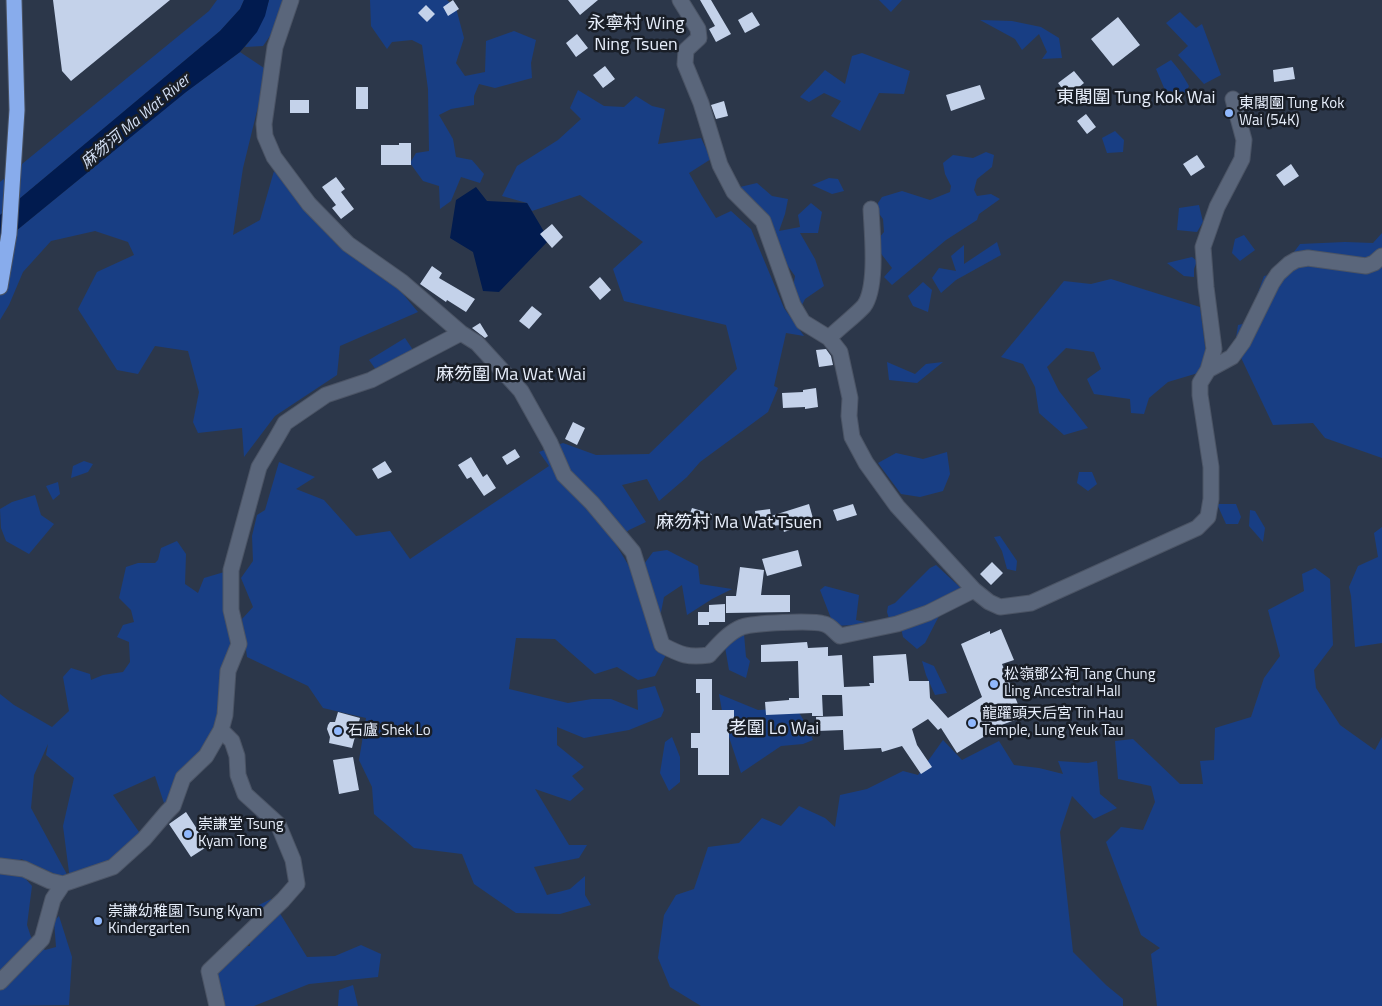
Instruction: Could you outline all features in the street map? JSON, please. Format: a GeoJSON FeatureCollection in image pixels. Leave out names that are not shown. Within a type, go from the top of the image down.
{"type":"FeatureCollection","features":[{"type":"Feature","properties":{"kind":"highway"},"geometry":{"type":"LineString","coordinates":[[0,287],[9,234],[17,110],[14,0]]}},
{"type":"Feature","properties":{"kind":"street"},"geometry":{"type":"LineString","coordinates":[[290,0],[275,47],[264,124],[270,150],[310,204],[348,244],[402,282],[461,333],[477,343],[521,391],[550,443],[564,475],[592,502],[633,552],[662,645],[681,655],[709,655],[720,642],[742,627],[812,622],[826,624],[840,636],[897,624],[928,613],[974,590]]}},
{"type":"Feature","properties":{"kind":"street"},"geometry":{"type":"LineString","coordinates":[[680,0],[698,30],[699,38],[686,50],[686,64],[701,103],[720,165],[734,192],[763,221],[794,305],[803,322],[830,338],[840,352],[850,398],[848,416],[852,437],[866,463],[897,506],[974,590],[988,602],[1000,607],[1031,603],[1197,528],[1208,517],[1211,500],[1211,466],[1200,396],[1200,383],[1208,370],[1214,349],[1206,287],[1204,247],[1217,207],[1242,159],[1244,140],[1233,99]]}},
{"type":"Feature","properties":{"kind":"street"},"geometry":{"type":"LineString","coordinates":[[830,338],[864,305],[870,292],[873,254],[871,209]]}},
{"type":"Feature","properties":{"kind":"street"},"geometry":{"type":"LineString","coordinates":[[1208,370],[1232,357],[1243,342],[1275,278],[1292,262],[1313,259],[1366,266],[1374,263],[1382,256]]}},
{"type":"Feature","properties":{"kind":"street"},"geometry":{"type":"LineString","coordinates":[[0,866],[24,869],[63,884],[113,867],[144,839],[172,806],[184,778],[206,756],[221,730],[225,715],[228,672],[239,644],[231,610],[231,570],[259,467],[285,422],[326,395],[371,380],[461,333]]}},
{"type":"Feature","properties":{"kind":"street"},"geometry":{"type":"LineString","coordinates":[[217,1006],[209,971],[283,900],[297,884],[293,860],[278,824],[246,794],[238,775],[237,756],[232,741],[221,730]]}},
{"type":"Feature","properties":{"kind":"street"},"geometry":{"type":"LineString","coordinates":[[0,982],[42,939],[54,899],[63,884]]}},
{"type":"Feature","properties":{"kind":"shaded area"},"geometry":{"type":"Polygon","coordinates":[[[217,0],[244,0],[240,9],[220,31],[0,215],[0,182],[209,11],[217,0]]]}},
{"type":"Feature","properties":{"kind":"shaded area"},"geometry":{"type":"Polygon","coordinates":[[[269,0],[286,0],[285,14],[263,46],[245,47],[260,25],[269,0]]]}},
{"type":"Feature","properties":{"kind":"shaded area"},"geometry":{"type":"Polygon","coordinates":[[[370,0],[447,0],[456,8],[464,38],[456,63],[465,76],[485,72],[486,41],[514,31],[536,40],[531,63],[532,78],[495,88],[479,84],[474,96],[474,105],[451,109],[439,115],[453,139],[456,157],[472,160],[484,174],[480,183],[461,177],[451,201],[440,209],[439,186],[423,181],[410,163],[416,153],[429,151],[428,89],[422,45],[412,40],[392,42],[387,49],[371,26],[370,0]]]}},
{"type":"Feature","properties":{"kind":"shaded area"},"geometry":{"type":"Polygon","coordinates":[[[879,0],[902,0],[891,12],[879,0]]]}},
{"type":"Feature","properties":{"kind":"shaded area"},"geometry":{"type":"Polygon","coordinates":[[[1180,12],[1196,28],[1202,24],[1221,75],[1204,84],[1178,55],[1188,46],[1166,23],[1180,12]]]}},
{"type":"Feature","properties":{"kind":"shaded area"},"geometry":{"type":"Polygon","coordinates":[[[980,20],[1012,21],[1041,27],[1059,38],[1062,58],[1042,59],[1047,52],[1039,34],[1022,50],[1015,39],[980,20]]]}},
{"type":"Feature","properties":{"kind":"shaded area"},"geometry":{"type":"Polygon","coordinates":[[[240,52],[267,70],[243,168],[233,235],[260,220],[274,171],[337,245],[393,282],[418,312],[340,346],[337,375],[275,416],[244,457],[242,428],[198,433],[193,422],[199,392],[188,351],[155,346],[138,374],[117,370],[78,309],[97,272],[134,255],[128,242],[95,231],[51,241],[23,272],[9,305],[0,320],[0,244],[186,92],[240,52]]]}},
{"type":"Feature","properties":{"kind":"shaded area"},"geometry":{"type":"Polygon","coordinates":[[[862,53],[910,71],[904,94],[879,93],[860,131],[831,116],[841,101],[824,93],[809,102],[800,97],[825,70],[845,84],[852,56],[862,53]]]}},
{"type":"Feature","properties":{"kind":"shaded area"},"geometry":{"type":"Polygon","coordinates":[[[1171,60],[1189,86],[1185,94],[1165,90],[1156,69],[1171,60]]]}},
{"type":"Feature","properties":{"kind":"shaded area"},"geometry":{"type":"Polygon","coordinates":[[[578,90],[604,106],[624,107],[636,96],[652,106],[665,109],[658,144],[701,138],[711,159],[689,173],[716,218],[731,211],[751,229],[784,308],[804,336],[786,333],[774,386],[778,388],[768,412],[700,462],[687,477],[659,501],[647,479],[622,485],[646,522],[629,530],[615,543],[635,576],[653,552],[667,550],[698,566],[700,584],[732,589],[687,615],[682,585],[664,597],[660,617],[671,645],[655,676],[638,680],[617,667],[595,674],[555,639],[516,638],[509,689],[568,703],[592,699],[611,699],[638,710],[637,690],[655,686],[664,710],[661,717],[629,730],[584,738],[557,727],[557,745],[584,767],[572,776],[584,789],[570,801],[535,789],[569,845],[587,845],[579,858],[534,867],[547,895],[570,889],[585,876],[585,895],[591,905],[560,914],[516,913],[474,884],[462,854],[414,848],[374,814],[372,787],[359,760],[366,718],[323,708],[308,686],[247,657],[242,619],[253,607],[241,578],[253,561],[252,536],[257,515],[265,510],[279,462],[315,477],[296,489],[324,500],[356,536],[390,531],[410,559],[549,466],[539,452],[563,443],[596,455],[649,454],[737,369],[726,325],[624,301],[613,269],[643,242],[580,195],[532,211],[527,203],[502,196],[517,166],[558,140],[581,119],[570,108],[578,90]]]}},
{"type":"Feature","properties":{"kind":"shaded area"},"geometry":{"type":"Polygon","coordinates":[[[1115,131],[1124,140],[1123,152],[1107,153],[1102,138],[1115,131]]]}},
{"type":"Feature","properties":{"kind":"shaded area"},"geometry":{"type":"Polygon","coordinates":[[[986,152],[994,155],[992,167],[977,179],[974,190],[977,196],[991,194],[1000,199],[979,214],[977,220],[946,240],[892,285],[884,277],[892,268],[876,247],[879,238],[884,232],[883,219],[877,211],[878,203],[882,197],[902,191],[930,200],[950,192],[951,186],[945,174],[943,163],[953,155],[973,158],[986,152]]]}},
{"type":"Feature","properties":{"kind":"shaded area"},"geometry":{"type":"Polygon","coordinates":[[[829,178],[838,179],[844,191],[832,194],[812,185],[829,178]]]}},
{"type":"Feature","properties":{"kind":"shaded area"},"geometry":{"type":"Polygon","coordinates":[[[757,183],[772,196],[788,199],[779,231],[800,227],[798,215],[811,203],[822,212],[818,233],[800,233],[815,259],[824,286],[805,299],[801,307],[793,288],[795,276],[739,198],[740,187],[757,183]]]}},
{"type":"Feature","properties":{"kind":"shaded area"},"geometry":{"type":"Polygon","coordinates":[[[1199,205],[1203,222],[1197,232],[1177,230],[1179,208],[1199,205]]]}},
{"type":"Feature","properties":{"kind":"shaded area"},"geometry":{"type":"Polygon","coordinates":[[[1382,233],[1382,458],[1325,438],[1313,423],[1273,425],[1235,345],[1238,325],[1247,323],[1264,276],[1278,273],[1300,244],[1373,243],[1382,233]]]}},
{"type":"Feature","properties":{"kind":"shaded area"},"geometry":{"type":"Polygon","coordinates":[[[1244,235],[1255,250],[1240,261],[1232,253],[1235,239],[1244,235]]]}},
{"type":"Feature","properties":{"kind":"shaded area"},"geometry":{"type":"Polygon","coordinates":[[[997,242],[1001,255],[956,280],[941,293],[932,278],[939,268],[956,271],[951,256],[964,245],[964,264],[997,242]]]}},
{"type":"Feature","properties":{"kind":"shaded area"},"geometry":{"type":"Polygon","coordinates":[[[1192,257],[1197,261],[1194,277],[1184,276],[1167,263],[1192,257]]]}},
{"type":"Feature","properties":{"kind":"shaded area"},"geometry":{"type":"Polygon","coordinates":[[[1111,279],[1200,307],[1208,370],[1168,382],[1149,398],[1144,414],[1131,413],[1130,399],[1094,394],[1087,379],[1101,369],[1094,352],[1066,348],[1047,367],[1059,391],[1088,428],[1064,435],[1039,413],[1035,387],[1023,364],[1001,357],[1064,281],[1091,284],[1111,279]]]}},
{"type":"Feature","properties":{"kind":"shaded area"},"geometry":{"type":"Polygon","coordinates":[[[923,282],[932,290],[928,312],[913,306],[908,296],[923,282]]]}},
{"type":"Feature","properties":{"kind":"shaded area"},"geometry":{"type":"Polygon","coordinates":[[[405,338],[415,353],[379,374],[369,360],[405,338]]]}},
{"type":"Feature","properties":{"kind":"shaded area"},"geometry":{"type":"Polygon","coordinates":[[[887,362],[915,374],[926,364],[943,362],[917,383],[889,380],[887,362]]]}},
{"type":"Feature","properties":{"kind":"shaded area"},"geometry":{"type":"Polygon","coordinates":[[[947,452],[950,474],[943,491],[920,497],[901,494],[878,463],[896,453],[923,459],[947,452]]]}},
{"type":"Feature","properties":{"kind":"shaded area"},"geometry":{"type":"Polygon","coordinates":[[[84,461],[93,464],[88,472],[71,478],[73,466],[84,461]]]}},
{"type":"Feature","properties":{"kind":"shaded area"},"geometry":{"type":"Polygon","coordinates":[[[1079,472],[1092,472],[1097,484],[1088,491],[1077,483],[1079,472]]]}},
{"type":"Feature","properties":{"kind":"shaded area"},"geometry":{"type":"Polygon","coordinates":[[[58,482],[60,494],[53,500],[46,486],[58,482]]]}},
{"type":"Feature","properties":{"kind":"shaded area"},"geometry":{"type":"Polygon","coordinates":[[[35,495],[41,515],[54,524],[29,554],[6,541],[1,528],[0,509],[12,502],[35,495]]]}},
{"type":"Feature","properties":{"kind":"shaded area"},"geometry":{"type":"Polygon","coordinates":[[[1217,504],[1236,504],[1241,517],[1238,524],[1226,524],[1217,504]]]}},
{"type":"Feature","properties":{"kind":"shaded area"},"geometry":{"type":"Polygon","coordinates":[[[1250,510],[1255,511],[1265,528],[1263,542],[1249,526],[1250,510]]]}},
{"type":"Feature","properties":{"kind":"shaded area"},"geometry":{"type":"Polygon","coordinates":[[[1382,527],[1382,643],[1355,647],[1349,587],[1358,566],[1378,557],[1374,533],[1382,527]]]}},
{"type":"Feature","properties":{"kind":"shaded area"},"geometry":{"type":"Polygon","coordinates":[[[1000,536],[1017,561],[1016,571],[1007,569],[1002,551],[994,537],[1000,536]]]}},
{"type":"Feature","properties":{"kind":"shaded area"},"geometry":{"type":"Polygon","coordinates":[[[177,541],[186,554],[185,584],[198,593],[204,578],[231,570],[239,644],[225,710],[167,812],[155,776],[113,795],[144,839],[113,867],[71,881],[21,859],[16,868],[32,886],[27,925],[31,937],[45,950],[56,947],[54,921],[59,916],[72,957],[69,1005],[0,1006],[0,694],[14,705],[52,727],[69,711],[63,677],[71,668],[90,674],[91,680],[103,675],[123,672],[130,662],[129,642],[117,637],[123,625],[134,622],[131,610],[119,598],[126,567],[138,563],[155,563],[158,560],[161,548],[177,541]],[[48,744],[34,775],[31,808],[70,880],[63,826],[74,778],[46,755],[48,744]]]}},
{"type":"Feature","properties":{"kind":"shaded area"},"geometry":{"type":"Polygon","coordinates":[[[936,565],[964,591],[940,614],[925,643],[917,649],[903,637],[899,619],[890,622],[887,612],[888,606],[895,603],[930,568],[936,565]]]}},
{"type":"Feature","properties":{"kind":"shaded area"},"geometry":{"type":"Polygon","coordinates":[[[1315,568],[1330,579],[1333,645],[1314,670],[1316,688],[1340,725],[1375,750],[1382,737],[1382,1006],[1157,1006],[1151,954],[1160,948],[1141,935],[1106,842],[1121,827],[1143,830],[1155,802],[1151,786],[1118,779],[1115,741],[1133,739],[1180,784],[1203,784],[1200,761],[1214,760],[1215,728],[1251,717],[1264,678],[1280,656],[1268,610],[1304,591],[1302,574],[1315,568]]]}},
{"type":"Feature","properties":{"kind":"shaded area"},"geometry":{"type":"Polygon","coordinates":[[[825,586],[859,595],[856,620],[874,624],[834,626],[820,590],[825,586]]]}},
{"type":"Feature","properties":{"kind":"shaded area"},"geometry":{"type":"Polygon","coordinates":[[[744,634],[746,657],[750,661],[746,678],[729,670],[725,647],[744,634]]]}},
{"type":"Feature","properties":{"kind":"shaded area"},"geometry":{"type":"Polygon","coordinates":[[[922,661],[934,666],[947,693],[935,695],[922,661]]]}},
{"type":"Feature","properties":{"kind":"shaded area"},"geometry":{"type":"Polygon","coordinates":[[[719,694],[758,710],[796,708],[808,727],[813,740],[803,744],[781,746],[741,773],[724,722],[719,694]]]}},
{"type":"Feature","properties":{"kind":"shaded area"},"geometry":{"type":"Polygon","coordinates":[[[672,737],[680,757],[680,782],[669,791],[660,773],[665,742],[672,737]]]}},
{"type":"Feature","properties":{"kind":"shaded area"},"geometry":{"type":"Polygon","coordinates":[[[943,740],[962,760],[999,741],[1014,765],[1039,768],[1063,774],[1058,761],[1088,763],[1097,761],[1100,794],[1117,808],[1094,819],[1072,796],[1060,832],[1073,952],[1123,999],[1123,1006],[701,1006],[670,987],[658,958],[664,915],[676,895],[694,889],[708,847],[739,843],[762,818],[781,826],[799,806],[825,818],[835,827],[840,795],[867,789],[903,771],[918,775],[943,740]]]}},
{"type":"Feature","properties":{"kind":"shaded area"},"geometry":{"type":"Polygon","coordinates":[[[271,899],[307,957],[335,956],[361,945],[381,954],[378,977],[309,984],[254,1006],[224,1006],[211,962],[223,947],[250,946],[251,909],[271,899]]]}},
{"type":"Feature","properties":{"kind":"shaded area"},"geometry":{"type":"Polygon","coordinates":[[[353,985],[358,1006],[338,1006],[339,990],[353,985]]]}},
{"type":"Feature","properties":{"kind":"water","name":"麻笏河 Ma Wat River"},"geometry":{"type":"Polygon","coordinates":[[[244,0],[269,0],[265,16],[257,32],[240,52],[186,92],[0,244],[0,215],[220,31],[240,9],[244,0]]]}},
{"type":"Feature","properties":{"kind":"water"},"geometry":{"type":"Polygon","coordinates":[[[476,187],[487,201],[527,203],[549,240],[499,292],[483,291],[473,252],[450,238],[456,200],[476,187]]]}},
{"type":"Feature","properties":{"kind":"building"},"geometry":{"type":"Polygon","coordinates":[[[53,0],[170,0],[71,81],[62,71],[53,0]]]}},
{"type":"Feature","properties":{"kind":"building"},"geometry":{"type":"Polygon","coordinates":[[[453,0],[459,9],[448,16],[443,7],[453,0]]]}},
{"type":"Feature","properties":{"kind":"building"},"geometry":{"type":"Polygon","coordinates":[[[568,0],[598,0],[580,15],[568,0]]]}},
{"type":"Feature","properties":{"kind":"building"},"geometry":{"type":"Polygon","coordinates":[[[700,0],[711,0],[731,34],[716,42],[709,29],[715,26],[700,0]]]}},
{"type":"Feature","properties":{"kind":"building"},"geometry":{"type":"Polygon","coordinates":[[[426,5],[435,14],[427,22],[418,13],[426,5]]]}},
{"type":"Feature","properties":{"kind":"building"},"geometry":{"type":"Polygon","coordinates":[[[752,12],[760,25],[745,33],[738,20],[752,12]]]}},
{"type":"Feature","properties":{"kind":"building"},"geometry":{"type":"Polygon","coordinates":[[[1118,17],[1140,45],[1113,66],[1091,39],[1118,17]]]}},
{"type":"Feature","properties":{"kind":"building"},"geometry":{"type":"Polygon","coordinates":[[[577,34],[588,48],[576,57],[566,43],[577,34]]]}},
{"type":"Feature","properties":{"kind":"building"},"geometry":{"type":"Polygon","coordinates":[[[605,66],[615,79],[603,88],[593,75],[605,66]]]}},
{"type":"Feature","properties":{"kind":"building"},"geometry":{"type":"Polygon","coordinates":[[[1293,67],[1295,79],[1274,82],[1273,70],[1293,67]]]}},
{"type":"Feature","properties":{"kind":"building"},"geometry":{"type":"Polygon","coordinates":[[[1074,71],[1084,83],[1068,96],[1058,83],[1074,71]]]}},
{"type":"Feature","properties":{"kind":"building"},"geometry":{"type":"Polygon","coordinates":[[[980,85],[985,99],[951,111],[946,95],[980,85]]]}},
{"type":"Feature","properties":{"kind":"building"},"geometry":{"type":"Polygon","coordinates":[[[356,87],[368,87],[368,109],[356,109],[356,87]]]}},
{"type":"Feature","properties":{"kind":"building"},"geometry":{"type":"Polygon","coordinates":[[[290,100],[309,100],[309,113],[290,113],[290,100]]]}},
{"type":"Feature","properties":{"kind":"building"},"geometry":{"type":"Polygon","coordinates":[[[724,101],[728,116],[716,119],[711,105],[724,101]]]}},
{"type":"Feature","properties":{"kind":"building"},"geometry":{"type":"Polygon","coordinates":[[[1086,114],[1096,127],[1087,134],[1077,121],[1086,114]]]}},
{"type":"Feature","properties":{"kind":"building"},"geometry":{"type":"Polygon","coordinates":[[[399,143],[411,143],[411,165],[381,165],[381,145],[399,145],[399,143]]]}},
{"type":"Feature","properties":{"kind":"building"},"geometry":{"type":"Polygon","coordinates":[[[1197,155],[1205,167],[1191,176],[1183,164],[1197,155]]]}},
{"type":"Feature","properties":{"kind":"building"},"geometry":{"type":"Polygon","coordinates":[[[1291,164],[1299,176],[1284,186],[1276,175],[1291,164]]]}},
{"type":"Feature","properties":{"kind":"building"},"geometry":{"type":"Polygon","coordinates":[[[336,177],[345,189],[341,192],[354,209],[341,219],[332,208],[336,205],[322,187],[336,177]]]}},
{"type":"Feature","properties":{"kind":"building"},"geometry":{"type":"Polygon","coordinates":[[[552,224],[563,237],[552,248],[540,234],[552,224]]]}},
{"type":"Feature","properties":{"kind":"building"},"geometry":{"type":"Polygon","coordinates":[[[432,266],[442,273],[439,278],[475,299],[466,312],[447,300],[446,302],[420,284],[432,266]]]}},
{"type":"Feature","properties":{"kind":"building"},"geometry":{"type":"Polygon","coordinates":[[[600,277],[611,290],[600,300],[589,287],[600,277]]]}},
{"type":"Feature","properties":{"kind":"building"},"geometry":{"type":"Polygon","coordinates":[[[532,306],[542,314],[529,329],[519,321],[532,306]]]}},
{"type":"Feature","properties":{"kind":"building"},"geometry":{"type":"Polygon","coordinates":[[[480,323],[488,336],[485,338],[472,328],[480,323]]]}},
{"type":"Feature","properties":{"kind":"building"},"geometry":{"type":"Polygon","coordinates":[[[826,349],[831,356],[833,365],[819,367],[816,350],[826,349]]]}},
{"type":"Feature","properties":{"kind":"building"},"geometry":{"type":"Polygon","coordinates":[[[816,388],[818,407],[805,409],[805,407],[783,408],[782,393],[803,392],[803,390],[816,388]]]}},
{"type":"Feature","properties":{"kind":"building"},"geometry":{"type":"Polygon","coordinates":[[[573,422],[585,428],[577,445],[565,439],[573,422]]]}},
{"type":"Feature","properties":{"kind":"building"},"geometry":{"type":"Polygon","coordinates":[[[515,449],[520,457],[507,465],[502,457],[515,449]]]}},
{"type":"Feature","properties":{"kind":"building"},"geometry":{"type":"Polygon","coordinates":[[[471,457],[483,477],[487,474],[496,488],[484,496],[471,477],[467,479],[458,465],[471,457]]]}},
{"type":"Feature","properties":{"kind":"building"},"geometry":{"type":"Polygon","coordinates":[[[385,461],[392,472],[378,479],[372,469],[385,461]]]}},
{"type":"Feature","properties":{"kind":"building"},"geometry":{"type":"Polygon","coordinates":[[[809,504],[814,522],[784,532],[782,525],[746,528],[745,524],[756,520],[755,511],[770,509],[771,516],[809,504]]]}},
{"type":"Feature","properties":{"kind":"building"},"geometry":{"type":"Polygon","coordinates":[[[853,504],[857,515],[837,521],[833,510],[853,504]]]}},
{"type":"Feature","properties":{"kind":"building"},"geometry":{"type":"Polygon","coordinates":[[[692,508],[712,514],[708,526],[688,519],[692,508]]]}},
{"type":"Feature","properties":{"kind":"building"},"geometry":{"type":"Polygon","coordinates":[[[798,550],[802,566],[767,576],[762,559],[798,550]]]}},
{"type":"Feature","properties":{"kind":"building"},"geometry":{"type":"Polygon","coordinates":[[[992,562],[1003,573],[991,585],[980,574],[992,562]]]}},
{"type":"Feature","properties":{"kind":"building"},"geometry":{"type":"Polygon","coordinates":[[[740,567],[764,570],[761,595],[790,595],[790,612],[726,613],[726,596],[736,596],[740,567]]]}},
{"type":"Feature","properties":{"kind":"building"},"geometry":{"type":"Polygon","coordinates":[[[725,604],[725,622],[709,622],[709,625],[698,625],[698,612],[709,612],[709,605],[725,604]]]}},
{"type":"Feature","properties":{"kind":"building"},"geometry":{"type":"Polygon","coordinates":[[[1001,629],[1014,660],[1002,664],[1023,717],[988,730],[990,733],[957,753],[941,728],[938,730],[928,719],[912,729],[917,745],[932,767],[921,774],[902,746],[882,752],[881,748],[844,750],[843,730],[817,731],[816,717],[843,716],[842,695],[822,695],[823,716],[812,716],[812,713],[766,715],[765,702],[799,698],[798,661],[761,662],[761,645],[807,642],[808,648],[828,647],[828,656],[842,655],[844,687],[870,686],[869,683],[874,683],[873,656],[906,654],[909,681],[929,681],[930,698],[948,718],[982,697],[961,644],[990,631],[990,634],[1001,629]]]}},
{"type":"Feature","properties":{"kind":"building"},"geometry":{"type":"Polygon","coordinates":[[[696,679],[712,679],[712,710],[734,710],[734,728],[729,728],[729,775],[698,775],[698,748],[691,748],[691,733],[700,733],[700,693],[696,693],[696,679]]]}},
{"type":"Feature","properties":{"kind":"building","name":"石廬 Shek Lo"},"geometry":{"type":"Polygon","coordinates":[[[338,712],[360,718],[352,748],[329,743],[328,725],[330,722],[335,722],[338,712]]]}},
{"type":"Feature","properties":{"kind":"building"},"geometry":{"type":"Polygon","coordinates":[[[353,757],[359,790],[339,794],[333,760],[353,757]]]}},
{"type":"Feature","properties":{"kind":"building","name":"崇謙堂 Tsung Kyam Tong"},"geometry":{"type":"Polygon","coordinates":[[[186,812],[208,846],[191,857],[169,824],[186,812]]]}},
{"type":"Feature","properties":{"kind":"place","name":"東閣圍 Tung Kok Wai (54K)"},"geometry":{"type":"Point","coordinates":[1229,113]}},
{"type":"Feature","properties":{"kind":"place","name":"松嶺鄧公祠 Tang Chung Ling Ancestral Hall"},"geometry":{"type":"Point","coordinates":[994,684]}},
{"type":"Feature","properties":{"kind":"place","name":"龍躍頭天后宮 Tin Hau Temple, Lung Yeuk Tau"},"geometry":{"type":"Point","coordinates":[972,723]}},
{"type":"Feature","properties":{"kind":"place","name":"石廬 Shek Lo"},"geometry":{"type":"Point","coordinates":[338,731]}},
{"type":"Feature","properties":{"kind":"place","name":"崇謙堂 Tsung Kyam Tong"},"geometry":{"type":"Point","coordinates":[188,834]}},
{"type":"Feature","properties":{"kind":"place","name":"崇謙幼稚園 Tsung Kyam Kindergarten"},"geometry":{"type":"Point","coordinates":[98,921]}},
{"type":"Feature","properties":{"kind":"district","name":"永寧村 Wing Ning Tsuen"},"geometry":{"type":"Point","coordinates":[636,35]}},
{"type":"Feature","properties":{"kind":"district","name":"東閣圍 Tung Kok Wai"},"geometry":{"type":"Point","coordinates":[1136,99]}},
{"type":"Feature","properties":{"kind":"district","name":"麻笏圍 Ma Wat Wai"},"geometry":{"type":"Point","coordinates":[511,376]}},
{"type":"Feature","properties":{"kind":"district","name":"麻笏村 Ma Wat Tsuen"},"geometry":{"type":"Point","coordinates":[739,524]}},
{"type":"Feature","properties":{"kind":"district","name":"老圍 Lo Wai"},"geometry":{"type":"Point","coordinates":[774,730]}}]}
